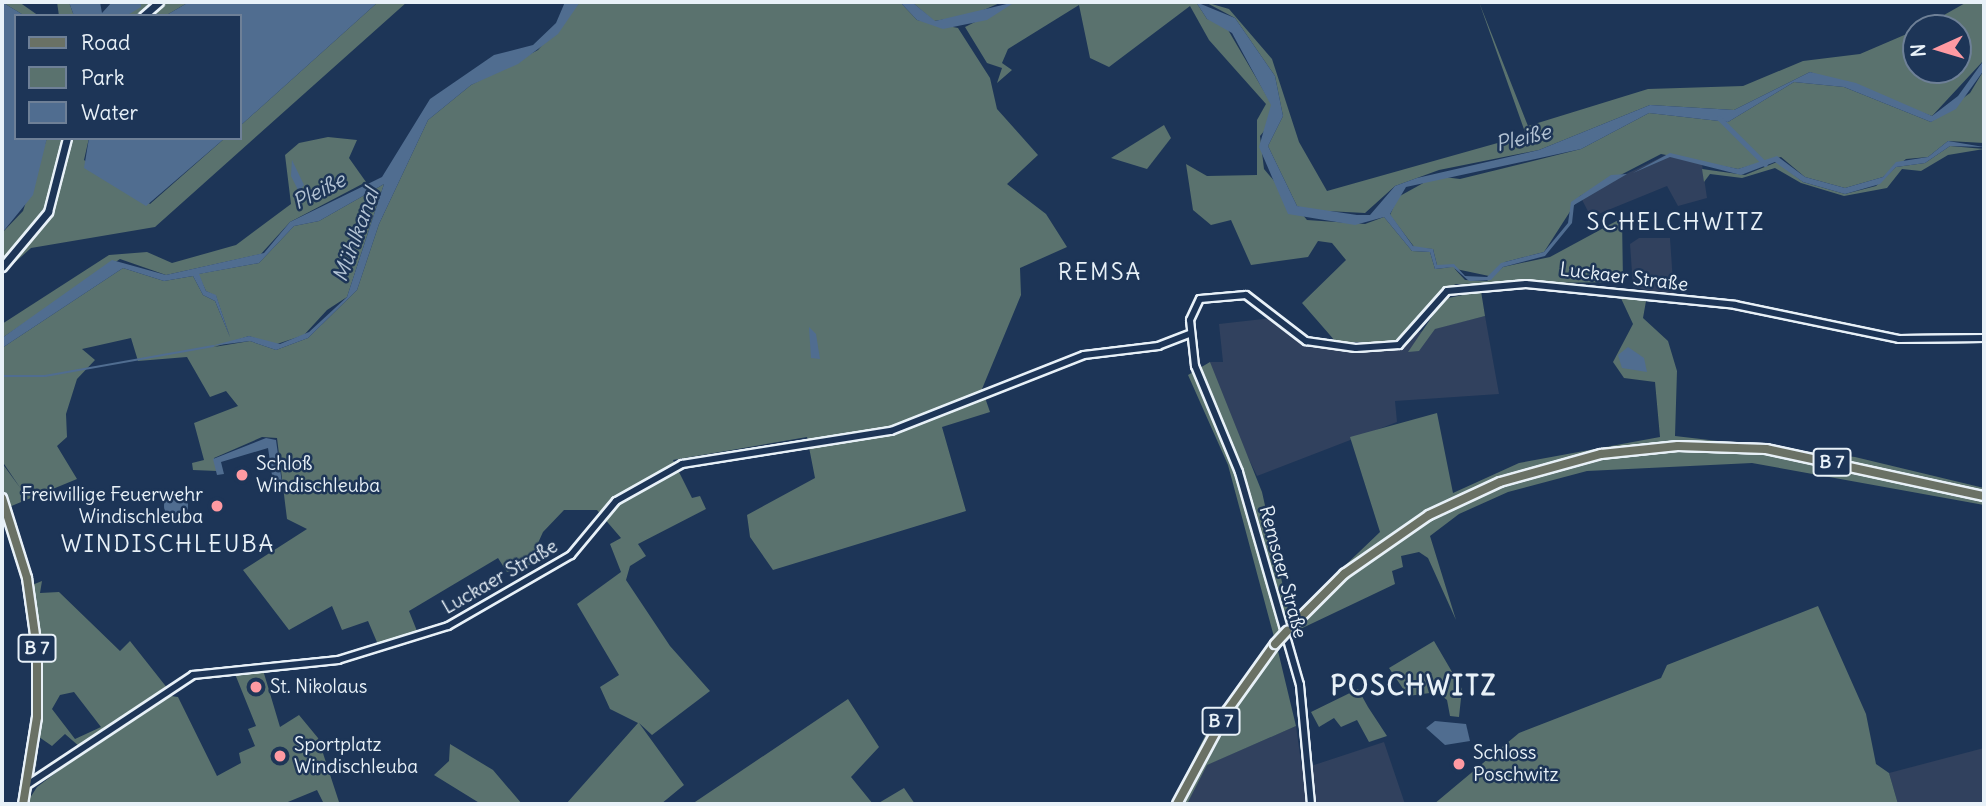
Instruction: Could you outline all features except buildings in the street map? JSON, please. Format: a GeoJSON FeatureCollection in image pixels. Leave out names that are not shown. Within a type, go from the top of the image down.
{"type":"FeatureCollection","features":[{"type":"Feature","properties":{"kind":"main road"},"geometry":{"type":"LineString","coordinates":[[145,14],[159,2]]}},
{"type":"Feature","properties":{"kind":"main road"},"geometry":{"type":"LineString","coordinates":[[2,267],[48,212],[66,140]]}},
{"type":"Feature","properties":{"kind":"main road","name":"B 7"},"geometry":{"type":"LineString","coordinates":[[1177,804],[1227,711],[1275,644],[1344,574],[1429,515],[1559,463],[1657,447],[1766,449],[1984,496]]}},
{"type":"Feature","properties":{"kind":"main road","name":"B 7"},"geometry":{"type":"LineString","coordinates":[[2,498],[27,578],[37,649],[27,785],[23,804]]}},
{"type":"Feature","properties":{"kind":"street","name":"Luckaer Straße"},"geometry":{"type":"LineString","coordinates":[[27,785],[193,675],[338,660],[449,626],[571,555],[616,500],[654,475],[719,454],[891,431],[1084,355],[1158,345],[1190,334],[1198,300],[1222,295],[1255,299],[1300,338],[1319,345],[1393,348],[1419,329],[1440,298],[1460,287],[1554,283],[1719,304],[1886,337],[1984,338]]}},
{"type":"Feature","properties":{"kind":"street","name":"Remsaer Straße"},"geometry":{"type":"LineString","coordinates":[[1190,334],[1195,366],[1239,472],[1300,685],[1311,804]]}},
{"type":"Feature","properties":{"kind":"shaded area"},"geometry":{"type":"Polygon","coordinates":[[[1670,153],[1702,164],[1707,198],[1678,206],[1667,186],[1591,217],[1580,196],[1670,153]]]}},
{"type":"Feature","properties":{"kind":"shaded area"},"geometry":{"type":"Polygon","coordinates":[[[1639,238],[1670,238],[1674,297],[1633,287],[1630,244],[1639,238]]]}},
{"type":"Feature","properties":{"kind":"shaded area"},"geometry":{"type":"Polygon","coordinates":[[[1485,316],[1499,394],[1395,401],[1397,422],[1257,476],[1214,386],[1210,362],[1223,362],[1219,324],[1280,317],[1312,340],[1370,344],[1485,316]]]}},
{"type":"Feature","properties":{"kind":"shaded area"},"geometry":{"type":"Polygon","coordinates":[[[1296,726],[1302,769],[1384,742],[1405,804],[1187,804],[1206,765],[1296,726]]]}},
{"type":"Feature","properties":{"kind":"shaded area"},"geometry":{"type":"Polygon","coordinates":[[[1984,748],[1984,804],[1898,804],[1889,773],[1984,748]]]}},
{"type":"Feature","properties":{"kind":"shaded area"},"geometry":{"type":"Polygon","coordinates":[[[848,799],[853,804],[795,804],[801,800],[848,799]]]}},
{"type":"Feature","properties":{"kind":"green space"},"geometry":{"type":"Polygon","coordinates":[[[2,2],[19,2],[36,14],[22,14],[2,2]]]}},
{"type":"Feature","properties":{"kind":"green space"},"geometry":{"type":"Polygon","coordinates":[[[57,2],[69,2],[73,14],[59,14],[57,2]]]}},
{"type":"Feature","properties":{"kind":"green space"},"geometry":{"type":"Polygon","coordinates":[[[141,2],[189,2],[168,14],[128,14],[141,2]]]}},
{"type":"Feature","properties":{"kind":"green space"},"geometry":{"type":"Polygon","coordinates":[[[378,2],[407,2],[155,227],[31,248],[2,274],[49,214],[68,140],[89,140],[84,160],[150,204],[223,140],[242,140],[242,124],[378,2]]]}},
{"type":"Feature","properties":{"kind":"green space"},"geometry":{"type":"Polygon","coordinates":[[[580,2],[900,2],[917,20],[958,28],[990,78],[997,109],[1038,155],[1007,184],[1046,214],[1067,247],[1020,268],[1021,295],[982,389],[990,412],[942,427],[966,511],[773,570],[750,537],[747,515],[815,478],[807,437],[673,460],[692,498],[700,496],[706,509],[638,544],[646,556],[630,566],[626,580],[670,646],[710,691],[652,735],[639,723],[684,785],[661,804],[566,804],[638,723],[610,709],[600,687],[619,675],[577,604],[621,572],[610,544],[621,538],[597,510],[564,510],[543,532],[533,554],[540,562],[507,572],[498,558],[409,611],[419,636],[379,647],[368,621],[342,630],[332,606],[289,630],[243,570],[307,529],[287,519],[277,438],[262,437],[214,458],[217,471],[193,470],[192,463],[204,460],[194,423],[238,406],[226,391],[210,397],[187,357],[138,361],[131,338],[82,349],[95,360],[77,379],[66,414],[67,437],[57,446],[77,479],[9,507],[2,491],[2,463],[21,489],[2,461],[2,348],[123,268],[164,281],[193,276],[203,295],[215,301],[230,337],[216,296],[206,291],[198,274],[259,263],[294,226],[319,221],[384,184],[347,297],[327,310],[304,335],[274,345],[249,336],[214,347],[250,341],[276,350],[308,338],[357,290],[379,224],[428,120],[471,85],[538,50],[580,2]]]}},
{"type":"Feature","properties":{"kind":"green space"},"geometry":{"type":"Polygon","coordinates":[[[912,2],[1002,2],[972,15],[934,21],[912,2]]]}},
{"type":"Feature","properties":{"kind":"green space"},"geometry":{"type":"Polygon","coordinates":[[[1015,2],[1196,2],[1207,19],[1224,23],[1272,105],[1270,124],[1260,136],[1264,169],[1307,220],[1365,224],[1384,217],[1412,251],[1430,252],[1435,269],[1453,267],[1465,280],[1487,281],[1503,267],[1550,257],[1622,218],[1623,282],[1456,284],[1441,291],[1399,342],[1336,342],[1302,303],[1346,260],[1332,243],[1318,241],[1308,257],[1251,265],[1231,220],[1211,225],[1193,210],[1186,164],[1207,176],[1257,175],[1257,120],[1266,104],[1209,40],[1190,6],[1109,67],[1090,58],[1079,5],[1008,49],[1002,63],[1012,70],[997,83],[1002,68],[987,63],[965,27],[1015,2]]]}},
{"type":"Feature","properties":{"kind":"green space"},"geometry":{"type":"Polygon","coordinates":[[[1205,2],[1229,9],[1272,59],[1299,142],[1327,191],[1526,135],[1479,2],[1528,126],[1648,89],[1743,86],[1803,61],[1860,54],[1902,36],[1902,84],[1962,84],[1932,116],[1810,72],[1734,110],[1650,105],[1539,150],[1439,170],[1395,186],[1365,213],[1307,210],[1297,206],[1268,146],[1283,116],[1275,76],[1235,18],[1205,2]]]}},
{"type":"Feature","properties":{"kind":"green space"},"geometry":{"type":"Polygon","coordinates":[[[1967,2],[1984,2],[1984,60],[1972,73],[1972,14],[1946,14],[1967,2]]]}},
{"type":"Feature","properties":{"kind":"green space"},"geometry":{"type":"Polygon","coordinates":[[[1984,70],[1984,143],[1948,141],[1928,157],[1906,159],[1883,177],[1845,188],[1805,177],[1781,157],[1738,169],[1661,154],[1580,196],[1544,252],[1505,262],[1489,276],[1437,265],[1433,249],[1415,248],[1390,215],[1398,197],[1436,176],[1460,179],[1581,149],[1649,113],[1728,122],[1794,82],[1844,87],[1931,122],[1970,93],[1984,70]]]}},
{"type":"Feature","properties":{"kind":"green space"},"geometry":{"type":"Polygon","coordinates":[[[1164,125],[1171,138],[1147,169],[1111,158],[1164,125]]]}},
{"type":"Feature","properties":{"kind":"green space"},"geometry":{"type":"Polygon","coordinates":[[[328,137],[357,140],[349,158],[366,182],[290,222],[261,254],[166,275],[120,259],[2,338],[2,324],[109,255],[147,252],[172,263],[236,245],[291,204],[285,155],[299,143],[328,137]]]}},
{"type":"Feature","properties":{"kind":"green space"},"geometry":{"type":"Polygon","coordinates":[[[46,140],[63,140],[46,209],[2,262],[2,233],[23,211],[46,140]]]}},
{"type":"Feature","properties":{"kind":"green space"},"geometry":{"type":"Polygon","coordinates":[[[1950,146],[1984,149],[1948,155],[1921,171],[1902,169],[1887,188],[1844,196],[1801,183],[1775,168],[1742,178],[1710,174],[1704,182],[1702,169],[1745,175],[1777,162],[1803,182],[1845,194],[1876,186],[1896,167],[1925,163],[1950,146]]]}},
{"type":"Feature","properties":{"kind":"green space"},"geometry":{"type":"Polygon","coordinates":[[[1481,291],[1485,316],[1435,329],[1419,351],[1408,352],[1444,299],[1481,291]]]}},
{"type":"Feature","properties":{"kind":"green space"},"geometry":{"type":"Polygon","coordinates":[[[1619,294],[1646,301],[1643,318],[1668,341],[1677,371],[1675,436],[1855,457],[1984,488],[1984,505],[1752,463],[1587,471],[1508,492],[1459,514],[1430,536],[1456,620],[1428,558],[1419,552],[1401,556],[1403,567],[1392,571],[1395,584],[1294,632],[1278,651],[1296,726],[1207,765],[1187,804],[1171,804],[1206,734],[1274,637],[1228,465],[1188,375],[1210,362],[1262,492],[1290,618],[1380,532],[1350,437],[1437,413],[1453,493],[1519,463],[1660,437],[1655,382],[1624,378],[1613,362],[1633,324],[1619,294]]]}},
{"type":"Feature","properties":{"kind":"green space"},"geometry":{"type":"Polygon","coordinates":[[[42,581],[40,593],[59,592],[120,651],[130,641],[168,689],[80,747],[65,734],[52,746],[39,737],[35,778],[43,676],[32,585],[42,581]],[[74,692],[60,695],[52,709],[75,739],[101,727],[74,692]]]}},
{"type":"Feature","properties":{"kind":"green space"},"geometry":{"type":"Polygon","coordinates":[[[1818,606],[1866,714],[1876,764],[1889,773],[1898,804],[1434,804],[1519,733],[1661,678],[1667,665],[1818,606]]]}},
{"type":"Feature","properties":{"kind":"green space"},"geometry":{"type":"Polygon","coordinates":[[[1434,641],[1462,689],[1459,717],[1450,716],[1447,700],[1437,692],[1408,696],[1389,668],[1434,641]]]}},
{"type":"Feature","properties":{"kind":"green space"},"geometry":{"type":"Polygon","coordinates":[[[263,670],[280,727],[299,715],[318,738],[339,802],[324,804],[317,790],[283,804],[26,804],[37,787],[123,722],[171,696],[178,697],[217,776],[241,763],[239,753],[255,746],[248,729],[256,726],[235,674],[263,670]]]}},
{"type":"Feature","properties":{"kind":"green space"},"geometry":{"type":"Polygon","coordinates":[[[1358,689],[1387,736],[1369,742],[1357,720],[1341,727],[1334,718],[1319,727],[1311,712],[1358,689]]]}},
{"type":"Feature","properties":{"kind":"green space"},"geometry":{"type":"Polygon","coordinates":[[[848,699],[879,747],[851,777],[873,804],[692,804],[848,699]]]}},
{"type":"Feature","properties":{"kind":"green space"},"geometry":{"type":"Polygon","coordinates":[[[450,744],[493,770],[522,804],[481,804],[434,775],[449,761],[450,744]]]}},
{"type":"Feature","properties":{"kind":"green space"},"geometry":{"type":"Polygon","coordinates":[[[904,788],[915,804],[877,804],[904,788]]]}},
{"type":"Feature","properties":{"kind":"water"},"geometry":{"type":"Polygon","coordinates":[[[2,2],[22,14],[14,14],[14,140],[47,140],[33,195],[2,233],[2,2]]]}},
{"type":"Feature","properties":{"kind":"water"},"geometry":{"type":"Polygon","coordinates":[[[69,2],[100,2],[102,13],[112,2],[141,2],[141,7],[129,14],[73,14],[69,2]]]}},
{"type":"Feature","properties":{"kind":"water"},"geometry":{"type":"Polygon","coordinates":[[[189,2],[378,2],[242,124],[242,14],[168,14],[189,2]]]}},
{"type":"Feature","properties":{"kind":"water"},"geometry":{"type":"Polygon","coordinates":[[[565,2],[580,2],[558,34],[518,64],[471,85],[428,120],[379,224],[357,290],[308,338],[276,350],[250,341],[211,346],[249,336],[280,344],[309,332],[347,297],[384,184],[319,221],[294,226],[259,263],[199,274],[206,291],[216,295],[230,337],[215,301],[203,295],[193,276],[164,281],[123,268],[2,348],[2,338],[112,260],[166,275],[264,253],[290,222],[382,177],[430,99],[494,55],[533,45],[556,23],[565,2]]]}},
{"type":"Feature","properties":{"kind":"water"},"geometry":{"type":"Polygon","coordinates":[[[900,2],[912,2],[935,21],[1015,2],[987,20],[943,29],[917,20],[900,2]]]}},
{"type":"Feature","properties":{"kind":"water"},"geometry":{"type":"Polygon","coordinates":[[[1196,2],[1235,18],[1275,76],[1283,116],[1268,146],[1297,206],[1357,215],[1370,215],[1395,186],[1417,178],[1539,150],[1650,105],[1734,110],[1810,72],[1856,83],[1932,116],[1958,96],[1967,84],[1972,84],[1972,77],[1984,60],[1984,70],[1956,109],[1931,122],[1844,87],[1794,82],[1728,122],[1649,113],[1581,149],[1406,187],[1390,214],[1413,246],[1433,249],[1437,265],[1454,264],[1465,276],[1487,277],[1501,263],[1544,252],[1568,223],[1571,202],[1611,175],[1627,174],[1574,205],[1572,223],[1545,256],[1503,267],[1491,280],[1469,281],[1453,267],[1435,269],[1430,252],[1412,251],[1384,217],[1355,225],[1288,214],[1259,147],[1271,105],[1232,33],[1207,19],[1196,2]]]}},
{"type":"Feature","properties":{"kind":"water"},"geometry":{"type":"Polygon","coordinates":[[[89,140],[223,140],[146,206],[84,168],[89,140]]]}},
{"type":"Feature","properties":{"kind":"water"},"geometry":{"type":"Polygon","coordinates":[[[1948,141],[1984,147],[1950,146],[1925,163],[1896,167],[1880,184],[1845,194],[1803,182],[1775,162],[1741,175],[1670,157],[1633,173],[1670,153],[1738,169],[1777,156],[1805,177],[1845,188],[1883,177],[1896,162],[1928,157],[1948,141]]]}},
{"type":"Feature","properties":{"kind":"water"},"geometry":{"type":"Polygon","coordinates":[[[292,160],[304,185],[299,192],[291,176],[292,160]]]}},
{"type":"Feature","properties":{"kind":"water"},"geometry":{"type":"Polygon","coordinates":[[[809,327],[816,334],[820,359],[811,358],[809,327]]]}},
{"type":"Feature","properties":{"kind":"water"},"geometry":{"type":"Polygon","coordinates":[[[1628,347],[1644,358],[1647,372],[1622,368],[1618,355],[1628,347]]]}},
{"type":"Feature","properties":{"kind":"water"},"geometry":{"type":"Polygon","coordinates":[[[266,438],[276,440],[282,483],[273,482],[268,448],[221,462],[224,474],[217,475],[213,459],[266,438]]]}},
{"type":"Feature","properties":{"kind":"water"},"geometry":{"type":"Polygon","coordinates":[[[176,494],[185,497],[188,506],[185,515],[176,518],[167,515],[164,506],[167,497],[176,494]]]}},
{"type":"Feature","properties":{"kind":"water"},"geometry":{"type":"Polygon","coordinates":[[[1435,721],[1466,724],[1470,741],[1445,745],[1426,728],[1435,721]]]}},
{"type":"Feature","properties":{"kind":"waterway"},"geometry":{"type":"LineString","coordinates":[[1719,118],[1765,164]]}},
{"type":"Feature","properties":{"kind":"waterway"},"geometry":{"type":"LineString","coordinates":[[2,376],[45,376],[213,346]]}},
{"type":"Feature","properties":{"kind":"place","name":"Schloß Windischleuba"},"geometry":{"type":"Point","coordinates":[242,475]}},
{"type":"Feature","properties":{"kind":"place","name":"Freiwillige Feuerwehr Windischleuba"},"geometry":{"type":"Point","coordinates":[217,506]}},
{"type":"Feature","properties":{"kind":"place","name":"St. Nikolaus"},"geometry":{"type":"Point","coordinates":[256,687]}},
{"type":"Feature","properties":{"kind":"place","name":"Sportplatz Windischleuba"},"geometry":{"type":"Point","coordinates":[280,756]}},
{"type":"Feature","properties":{"kind":"place","name":"Schloss Poschwitz"},"geometry":{"type":"Point","coordinates":[1459,764]}},
{"type":"Feature","properties":{"kind":"district","name":"SCHELCHWITZ"},"geometry":{"type":"Point","coordinates":[1676,222]}},
{"type":"Feature","properties":{"kind":"district","name":"REMSA"},"geometry":{"type":"Point","coordinates":[1100,272]}},
{"type":"Feature","properties":{"kind":"district","name":"WINDISCHLEUBA"},"geometry":{"type":"Point","coordinates":[168,544]}},
{"type":"Feature","properties":{"kind":"district","name":"POSCHWITZ"},"geometry":{"type":"Point","coordinates":[1414,686]}},
{"type":"Feature","properties":{"kind":"water label","name":"Pleiße"},"geometry":{"type":"Point","coordinates":[1523,138]}},
{"type":"Feature","properties":{"kind":"water label","name":"Pleiße"},"geometry":{"type":"Point","coordinates":[319,191]}},
{"type":"Feature","properties":{"kind":"water label","name":"Mühlkanal"},"geometry":{"type":"Point","coordinates":[356,235]}}]}
